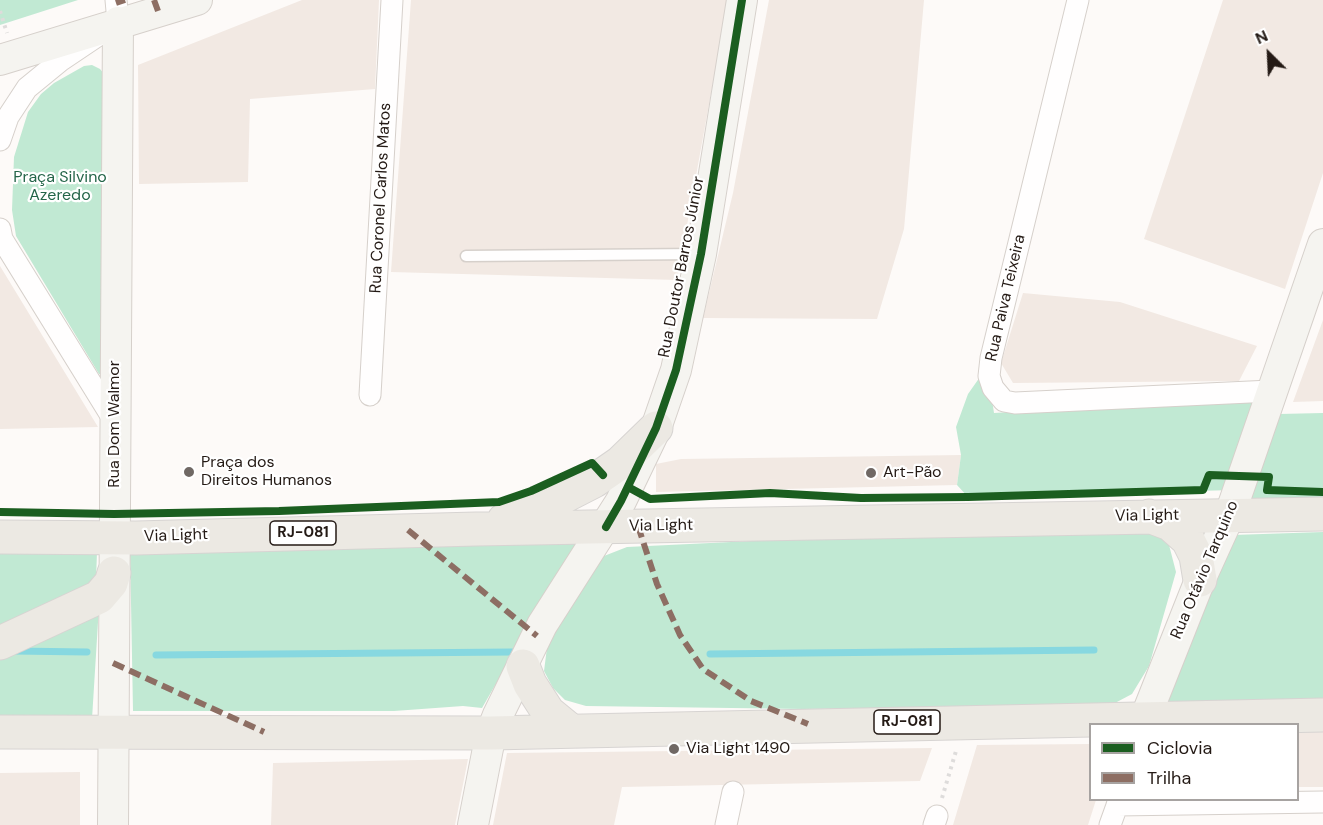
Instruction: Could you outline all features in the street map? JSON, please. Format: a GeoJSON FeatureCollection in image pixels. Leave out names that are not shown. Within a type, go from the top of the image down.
{"type":"FeatureCollection","features":[{"type":"Feature","properties":{"kind":"main road"},"geometry":{"type":"LineString","coordinates":[[0,60],[119,6],[156,6],[197,0]]}},
{"type":"Feature","properties":{"kind":"main road","name":"Rua Doutor Barros Júnior"},"geometry":{"type":"LineString","coordinates":[[473,825],[491,733],[542,625],[610,534],[621,501],[656,428],[676,370],[701,255],[742,0]]}},
{"type":"Feature","properties":{"kind":"main road","name":"Rua Dom Walmor"},"geometry":{"type":"LineString","coordinates":[[113,825],[119,6]]}},
{"type":"Feature","properties":{"kind":"main road","name":"Rua Otávio Tarquino"},"geometry":{"type":"LineString","coordinates":[[1144,720],[1200,580],[1230,514],[1323,244]]}},
{"type":"Feature","properties":{"kind":"main road"},"geometry":{"type":"LineString","coordinates":[[476,529],[535,509],[588,484],[620,463],[656,428]]}},
{"type":"Feature","properties":{"kind":"main road","name":"Via Light"},"geometry":{"type":"LineString","coordinates":[[0,537],[114,538],[476,529],[610,534],[1149,516],[1323,514]]}},
{"type":"Feature","properties":{"kind":"main road"},"geometry":{"type":"LineString","coordinates":[[1149,516],[1170,524],[1188,540],[1196,556],[1200,580]]}},
{"type":"Feature","properties":{"kind":"main road"},"geometry":{"type":"LineString","coordinates":[[0,644],[99,597],[111,583],[114,573]]}},
{"type":"Feature","properties":{"kind":"main road"},"geometry":{"type":"LineString","coordinates":[[523,666],[530,684],[548,712],[570,730]]}},
{"type":"Feature","properties":{"kind":"main road","name":"RJ-081"},"geometry":{"type":"LineString","coordinates":[[0,732],[491,733],[965,720],[1144,720],[1323,714]]}},
{"type":"Feature","properties":{"kind":"street","name":"Rua Coronel Carlos Matos"},"geometry":{"type":"LineString","coordinates":[[370,395],[392,0]]}},
{"type":"Feature","properties":{"kind":"street","name":"Rua Paiva Teixeira"},"geometry":{"type":"LineString","coordinates":[[1078,0],[991,358],[989,376],[996,395],[1004,401],[1014,403],[1051,403],[1271,391]]}},
{"type":"Feature","properties":{"kind":"street"},"geometry":{"type":"LineString","coordinates":[[0,140],[8,117],[27,88],[60,61],[119,6]]}},
{"type":"Feature","properties":{"kind":"street"},"geometry":{"type":"LineString","coordinates":[[1,236],[115,422]]}},
{"type":"Feature","properties":{"kind":"street"},"geometry":{"type":"LineString","coordinates":[[726,825],[733,792]]}},
{"type":"Feature","properties":{"kind":"street"},"geometry":{"type":"LineString","coordinates":[[1115,810],[1323,802]]}},
{"type":"Feature","properties":{"kind":"lane"},"geometry":{"type":"LineString","coordinates":[[466,256],[701,255]]}},
{"type":"Feature","properties":{"kind":"path"},"geometry":{"type":"LineString","coordinates":[[0,11],[4,24]]}},
{"type":"Feature","properties":{"kind":"path"},"geometry":{"type":"LineString","coordinates":[[935,820],[965,720]]}},
{"type":"Feature","properties":{"kind":"shaded area"},"geometry":{"type":"Polygon","coordinates":[[[302,0],[379,0],[375,89],[250,99],[248,182],[139,184],[138,65],[302,0]]]}},
{"type":"Feature","properties":{"kind":"shaded area"},"geometry":{"type":"Polygon","coordinates":[[[411,0],[728,0],[677,280],[391,272],[411,0]]]}},
{"type":"Feature","properties":{"kind":"shaded area"},"geometry":{"type":"Polygon","coordinates":[[[769,0],[924,0],[904,229],[877,319],[703,318],[733,193],[769,0]]]}},
{"type":"Feature","properties":{"kind":"shaded area"},"geometry":{"type":"Polygon","coordinates":[[[1223,0],[1323,0],[1323,173],[1285,289],[1144,239],[1223,0]]]}},
{"type":"Feature","properties":{"kind":"shaded area"},"geometry":{"type":"Polygon","coordinates":[[[0,266],[98,427],[0,429],[0,266]]]}},
{"type":"Feature","properties":{"kind":"shaded area"},"geometry":{"type":"Polygon","coordinates":[[[1023,293],[1120,302],[1257,346],[1239,381],[1013,383],[1001,363],[1023,293]]]}},
{"type":"Feature","properties":{"kind":"shaded area"},"geometry":{"type":"Polygon","coordinates":[[[1323,320],[1323,401],[1293,402],[1323,320]]]}},
{"type":"Feature","properties":{"kind":"shaded area"},"geometry":{"type":"Polygon","coordinates":[[[961,455],[957,485],[656,492],[656,464],[681,459],[961,455]]]}},
{"type":"Feature","properties":{"kind":"shaded area"},"geometry":{"type":"Polygon","coordinates":[[[1299,727],[1323,727],[1323,787],[1299,787],[1299,727]]]}},
{"type":"Feature","properties":{"kind":"shaded area"},"geometry":{"type":"Polygon","coordinates":[[[1089,744],[1089,801],[1096,801],[1088,825],[953,825],[977,745],[1089,744]]]}},
{"type":"Feature","properties":{"kind":"shaded area"},"geometry":{"type":"Polygon","coordinates":[[[932,748],[920,781],[622,787],[614,825],[493,825],[507,753],[932,748]]]}},
{"type":"Feature","properties":{"kind":"shaded area"},"geometry":{"type":"Polygon","coordinates":[[[468,759],[455,825],[271,825],[273,763],[468,759]]]}},
{"type":"Feature","properties":{"kind":"shaded area"},"geometry":{"type":"Polygon","coordinates":[[[80,772],[80,825],[0,825],[0,773],[80,772]]]}},
{"type":"Feature","properties":{"kind":"green space"},"geometry":{"type":"Polygon","coordinates":[[[0,0],[78,0],[0,25],[0,0]]]}},
{"type":"Feature","properties":{"kind":"green space","name":"Praça Silvino Azeredo"},"geometry":{"type":"Polygon","coordinates":[[[92,65],[105,75],[102,374],[99,374],[16,236],[12,210],[14,157],[28,112],[41,94],[54,83],[84,66],[92,65]]]}},
{"type":"Feature","properties":{"kind":"green space"},"geometry":{"type":"Polygon","coordinates":[[[987,367],[994,413],[1261,397],[1234,490],[968,497],[957,485],[961,455],[956,427],[968,394],[987,367]]]}},
{"type":"Feature","properties":{"kind":"green space"},"geometry":{"type":"Polygon","coordinates":[[[1323,413],[1323,500],[1245,504],[1279,414],[1323,413]]]}},
{"type":"Feature","properties":{"kind":"green space"},"geometry":{"type":"Polygon","coordinates":[[[1106,524],[1144,525],[1168,541],[1176,572],[1149,666],[1132,694],[1115,703],[804,709],[586,706],[565,700],[553,688],[544,671],[548,640],[590,570],[604,556],[627,547],[1106,524]]]}},
{"type":"Feature","properties":{"kind":"green space"},"geometry":{"type":"Polygon","coordinates":[[[1323,532],[1323,700],[1161,704],[1233,535],[1323,532]]]}},
{"type":"Feature","properties":{"kind":"green space"},"geometry":{"type":"Polygon","coordinates":[[[579,539],[482,708],[463,706],[394,711],[133,711],[130,548],[579,539]]]}},
{"type":"Feature","properties":{"kind":"green space"},"geometry":{"type":"Polygon","coordinates":[[[0,552],[97,552],[96,580],[0,628],[0,552]]]}},
{"type":"Feature","properties":{"kind":"green space"},"geometry":{"type":"Polygon","coordinates":[[[99,606],[92,719],[0,718],[0,654],[99,606]]]}},
{"type":"Feature","properties":{"kind":"waterway"},"geometry":{"type":"LineString","coordinates":[[710,654],[1094,650]]}},
{"type":"Feature","properties":{"kind":"waterway"},"geometry":{"type":"LineString","coordinates":[[14,651],[87,652]]}},
{"type":"Feature","properties":{"kind":"waterway"},"geometry":{"type":"LineString","coordinates":[[156,655],[512,652]]}},
{"type":"Feature","properties":{"kind":"marked path"},"geometry":{"type":"LineString","coordinates":[[116,3],[125,0]]}},
{"type":"Feature","properties":{"kind":"marked path"},"geometry":{"type":"LineString","coordinates":[[154,0],[158,11]]}},
{"type":"Feature","properties":{"kind":"marked path"},"geometry":{"type":"LineString","coordinates":[[638,526],[657,584],[680,635],[703,669],[751,701],[808,724]]}},
{"type":"Feature","properties":{"kind":"marked path"},"geometry":{"type":"LineString","coordinates":[[408,530],[537,636]]}},
{"type":"Feature","properties":{"kind":"marked path"},"geometry":{"type":"LineString","coordinates":[[113,663],[264,732]]}},
{"type":"Feature","properties":{"kind":"cycle path"},"geometry":{"type":"LineString","coordinates":[[606,527],[656,428],[676,370],[701,254],[742,0]]}},
{"type":"Feature","properties":{"kind":"cycle path"},"geometry":{"type":"LineString","coordinates":[[0,512],[114,514],[279,511],[499,502],[531,491],[592,463],[603,475]]}},
{"type":"Feature","properties":{"kind":"cycle path"},"geometry":{"type":"LineString","coordinates":[[628,487],[650,499],[770,493],[861,498],[968,497],[1203,490],[1209,475],[1269,477],[1267,490],[1323,492]]}},
{"type":"Feature","properties":{"kind":"place","name":"Praça dos Direitos Humanos"},"geometry":{"type":"Point","coordinates":[189,472]}},
{"type":"Feature","properties":{"kind":"place","name":"Art-Pão"},"geometry":{"type":"Point","coordinates":[871,473]}},
{"type":"Feature","properties":{"kind":"place","name":"Via Light 1490"},"geometry":{"type":"Point","coordinates":[674,749]}}]}
